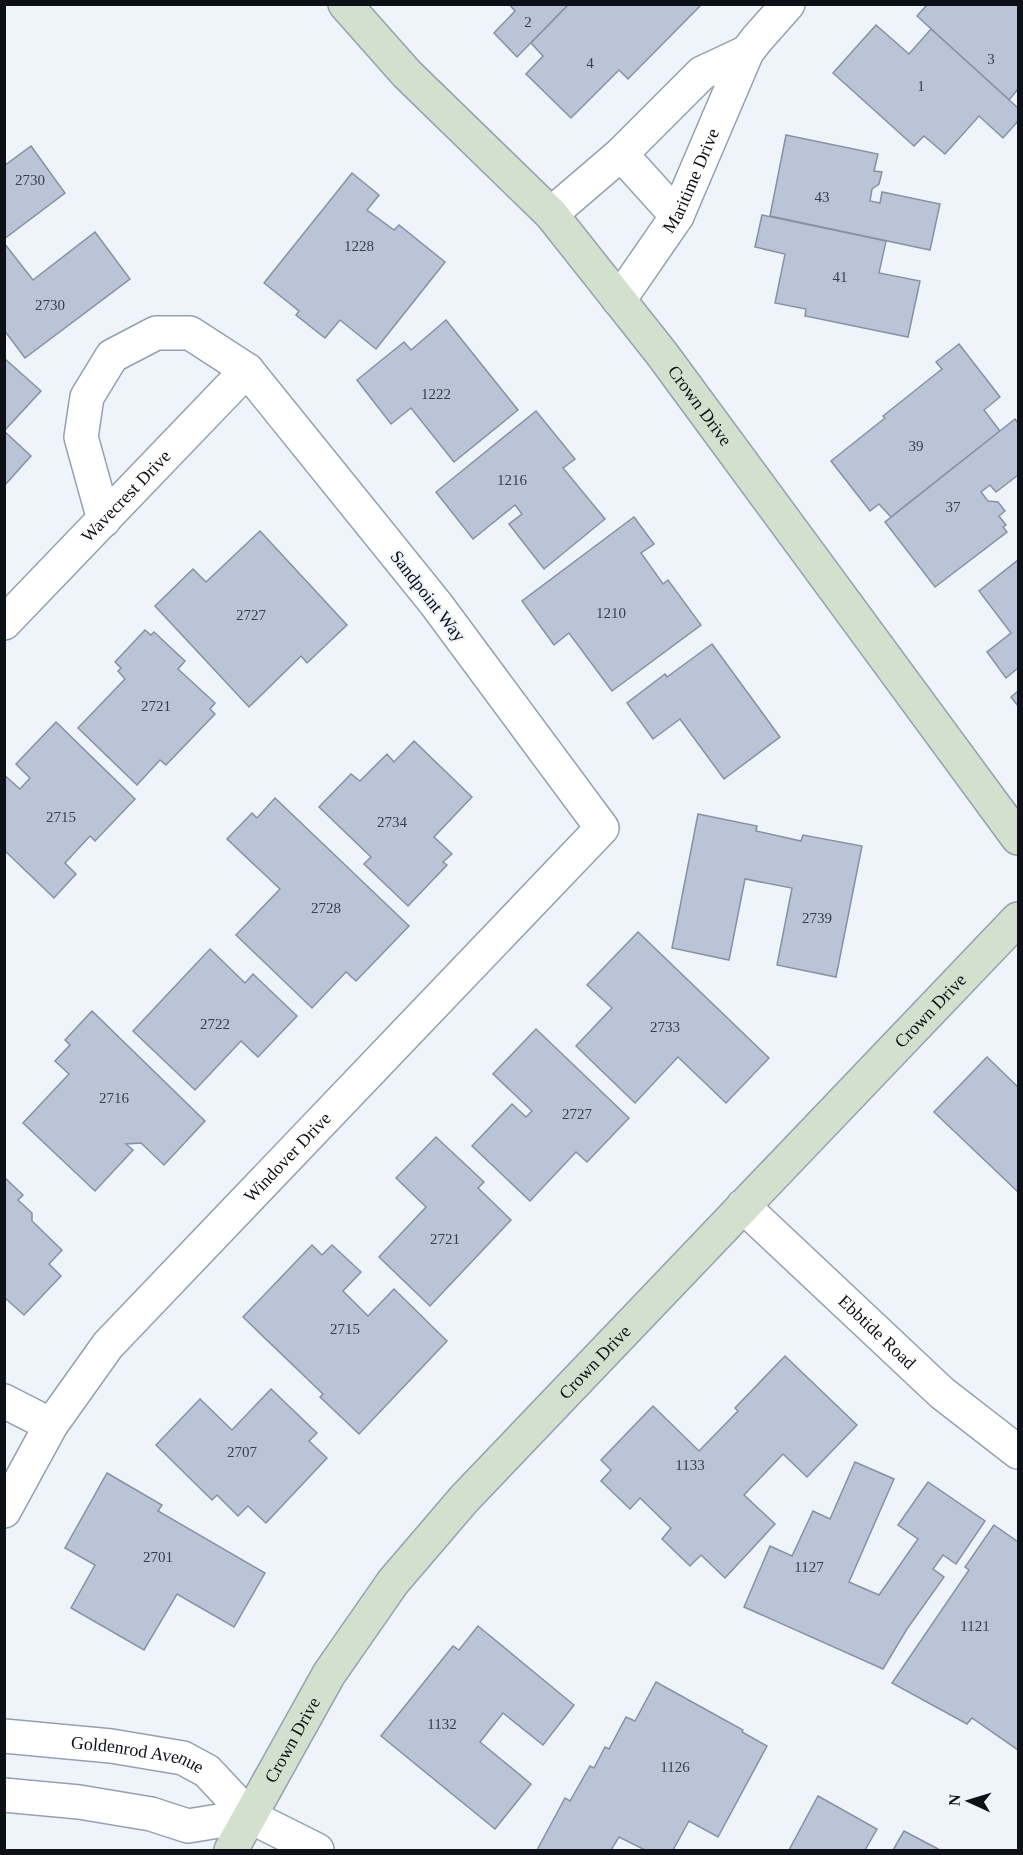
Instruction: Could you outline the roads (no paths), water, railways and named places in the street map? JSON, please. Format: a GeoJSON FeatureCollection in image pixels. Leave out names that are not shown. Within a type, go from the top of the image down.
{"type":"FeatureCollection","features":[{"type":"Feature","properties":{"kind":"street","name":"Crown Drive"},"geometry":{"type":"LineString","coordinates":[[345,4],[407,74],[551,214],[662,354],[1018,838]]}},
{"type":"Feature","properties":{"kind":"street","name":"Maritime Drive"},"geometry":{"type":"LineString","coordinates":[[619,300],[677,216],[747,52],[788,4]]}},
{"type":"Feature","properties":{"kind":"street","name":"Maritime Drive"},"geometry":{"type":"LineString","coordinates":[[551,214],[621,154],[702,73],[747,52]]}},
{"type":"Feature","properties":{"kind":"street"},"geometry":{"type":"LineString","coordinates":[[621,154],[677,216]]}},
{"type":"Feature","properties":{"kind":"street","name":"Sandpoint Way"},"geometry":{"type":"LineString","coordinates":[[104,520],[81,437],[87,397],[112,356],[156,333],[190,333],[247,370],[436,604],[602,828]]}},
{"type":"Feature","properties":{"kind":"street","name":"Wavecrest Drive"},"geometry":{"type":"LineString","coordinates":[[4,623],[247,370]]}},
{"type":"Feature","properties":{"kind":"street","name":"Windover Drive"},"geometry":{"type":"LineString","coordinates":[[4,1511],[51,1425],[108,1345],[602,828]]}},
{"type":"Feature","properties":{"kind":"street","name":"Crown Drive"},"geometry":{"type":"LineString","coordinates":[[231,1851],[329,1674],[393,1582],[464,1499],[1018,919]]}},
{"type":"Feature","properties":{"kind":"street","name":"Ebbtide Road"},"geometry":{"type":"LineString","coordinates":[[743,1206],[942,1393],[1018,1452]]}},
{"type":"Feature","properties":{"kind":"street"},"geometry":{"type":"LineString","coordinates":[[4,1401],[51,1425]]}},
{"type":"Feature","properties":{"kind":"street","name":"Goldenrod Avenue"},"geometry":{"type":"LineString","coordinates":[[4,1736],[111,1746],[183,1758],[207,1771],[249,1816],[317,1851]]}},
{"type":"Feature","properties":{"kind":"street"},"geometry":{"type":"LineString","coordinates":[[4,1795],[79,1802],[130,1810],[188,1826],[249,1816]]}}]}
